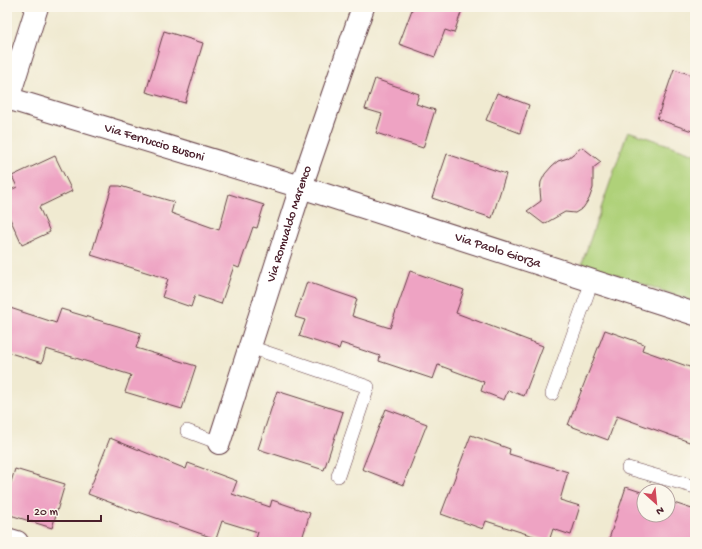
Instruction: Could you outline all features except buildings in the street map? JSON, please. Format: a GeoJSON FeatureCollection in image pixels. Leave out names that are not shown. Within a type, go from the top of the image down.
{"type":"FeatureCollection","features":[{"type":"Feature","properties":{"kind":"street"},"geometry":{"type":"LineString","coordinates":[[8,99],[37,7]]}},
{"type":"Feature","properties":{"kind":"street","name":"Via Romualdo Marenco"},"geometry":{"type":"LineString","coordinates":[[219,443],[301,187],[363,7]]}},
{"type":"Feature","properties":{"kind":"street","name":"Via Ferruccio Busoni"},"geometry":{"type":"LineString","coordinates":[[8,99],[301,187]]}},
{"type":"Feature","properties":{"kind":"street","name":"Via Paolo Giorza"},"geometry":{"type":"LineString","coordinates":[[301,187],[695,314]]}},
{"type":"Feature","properties":{"kind":"street"},"geometry":{"type":"LineString","coordinates":[[7,539],[17,542]]}},
{"type":"Feature","properties":{"kind":"lane"},"geometry":{"type":"LineString","coordinates":[[552,394],[592,281]]}},
{"type":"Feature","properties":{"kind":"lane"},"geometry":{"type":"LineString","coordinates":[[250,347],[368,387],[338,476]]}},
{"type":"Feature","properties":{"kind":"lane"},"geometry":{"type":"LineString","coordinates":[[187,431],[219,443]]}},
{"type":"Feature","properties":{"kind":"lane"},"geometry":{"type":"LineString","coordinates":[[628,468],[695,487]]}},
{"type":"Feature","properties":{"kind":"green space"},"geometry":{"type":"Polygon","coordinates":[[[628,131],[695,154],[695,302],[582,263],[628,131]]]}}]}
